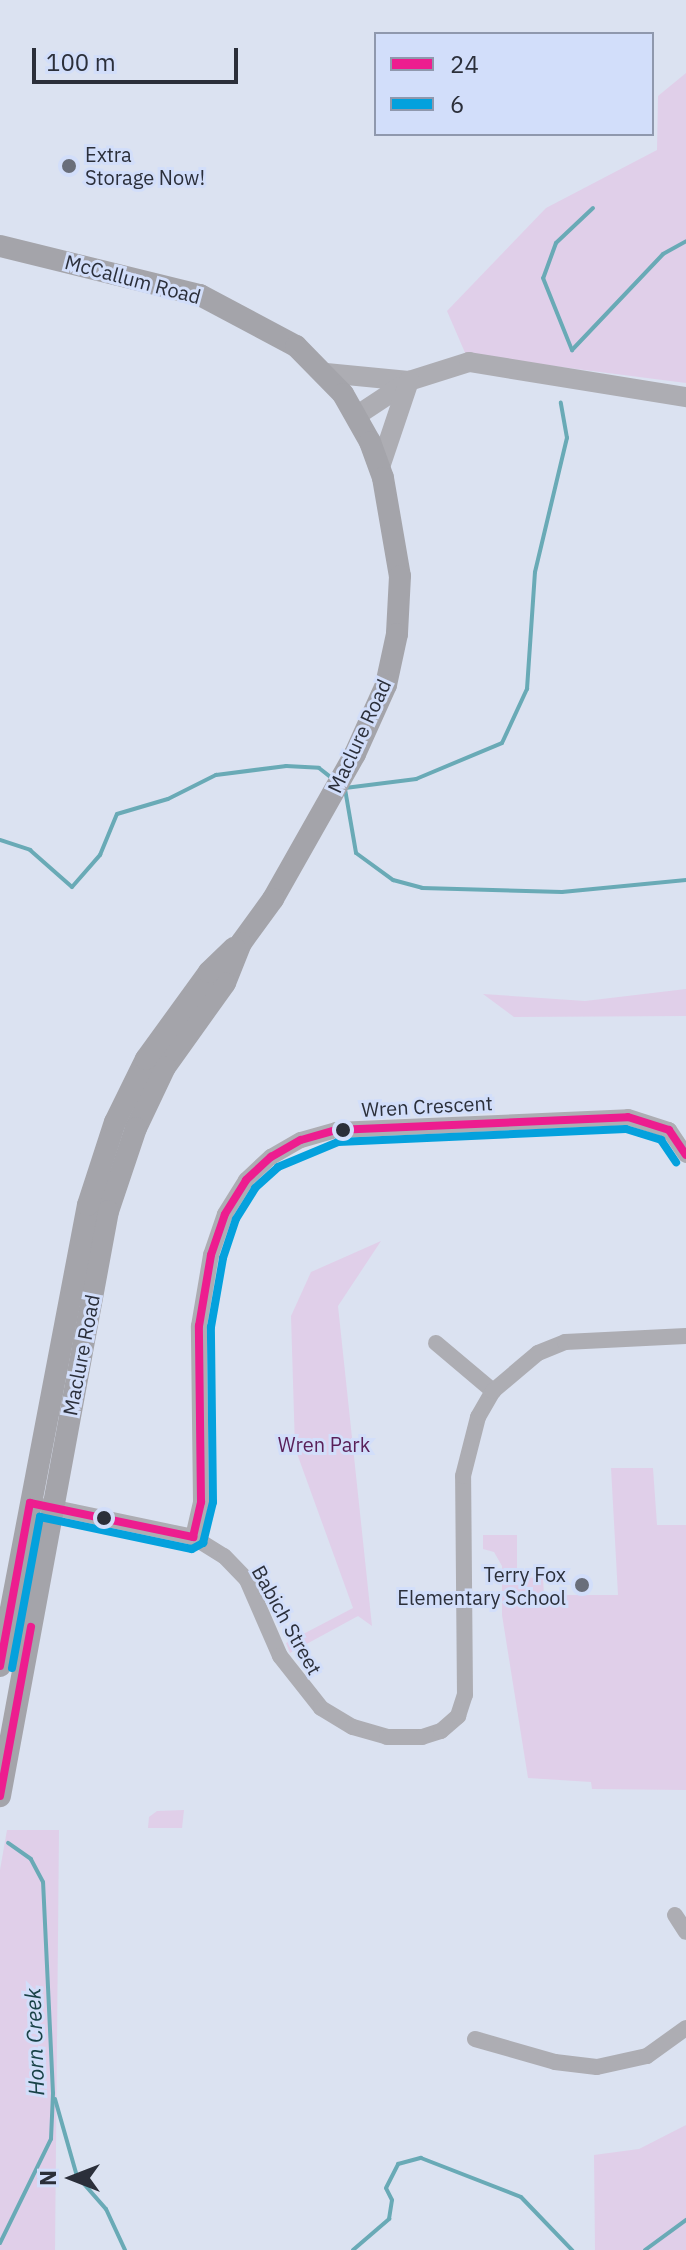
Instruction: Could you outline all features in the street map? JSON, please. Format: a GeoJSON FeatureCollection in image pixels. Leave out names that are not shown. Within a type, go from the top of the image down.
{"type":"FeatureCollection","features":[{"type":"Feature","properties":{"kind":"main road","name":"McCallum Road"},"geometry":{"type":"LineString","coordinates":[[0,246],[200,295],[257,322],[326,373],[356,416]]}},
{"type":"Feature","properties":{"kind":"main road","name":"Maclure Road"},"geometry":{"type":"LineString","coordinates":[[0,1796],[88,1205],[115,1122],[146,1059],[177,1013],[209,972],[241,942],[306,843],[355,754],[386,685],[397,634],[398,548],[380,467],[356,416]]}},
{"type":"Feature","properties":{"kind":"main road","name":"Maclure Road"},"geometry":{"type":"LineString","coordinates":[[0,1666],[41,1505]]}},
{"type":"Feature","properties":{"kind":"street"},"geometry":{"type":"LineString","coordinates":[[356,416],[409,381],[441,367],[499,364],[686,397]]}},
{"type":"Feature","properties":{"kind":"street"},"geometry":{"type":"LineString","coordinates":[[326,373],[409,381]]}},
{"type":"Feature","properties":{"kind":"street"},"geometry":{"type":"LineString","coordinates":[[380,467],[409,381]]}},
{"type":"Feature","properties":{"kind":"street","name":"Wren Crescent"},"geometry":{"type":"LineString","coordinates":[[193,1537],[201,1502],[199,1326],[211,1255],[225,1214],[246,1180],[271,1157],[301,1140],[336,1130],[628,1117],[669,1130],[686,1155]]}},
{"type":"Feature","properties":{"kind":"street","name":"Babich Street"},"geometry":{"type":"LineString","coordinates":[[41,1505],[193,1537],[224,1556],[247,1580],[280,1656],[321,1708],[353,1727],[387,1737],[441,1731],[458,1716],[465,1695],[463,1476],[478,1417],[493,1391],[538,1353],[565,1342],[686,1336]]}},
{"type":"Feature","properties":{"kind":"street"},"geometry":{"type":"LineString","coordinates":[[436,1343],[493,1391]]}},
{"type":"Feature","properties":{"kind":"street"},"geometry":{"type":"LineString","coordinates":[[675,1915],[686,1932]]}},
{"type":"Feature","properties":{"kind":"street"},"geometry":{"type":"LineString","coordinates":[[475,2039],[555,2062],[597,2067],[647,2056],[686,2028]]}},
{"type":"Feature","properties":{"kind":"green space"},"geometry":{"type":"Polygon","coordinates":[[[686,73],[686,383],[466,355],[447,311],[546,208],[657,150],[658,96],[686,73]]]}},
{"type":"Feature","properties":{"kind":"green space"},"geometry":{"type":"Polygon","coordinates":[[[686,989],[686,1016],[514,1017],[483,994],[585,1001],[686,989]]]}},
{"type":"Feature","properties":{"kind":"green space","name":"Wren Park"},"geometry":{"type":"Polygon","coordinates":[[[381,1241],[338,1306],[372,1626],[358,1616],[290,1653],[286,1643],[353,1608],[295,1448],[291,1316],[311,1272],[381,1241]]]}},
{"type":"Feature","properties":{"kind":"green space"},"geometry":{"type":"Polygon","coordinates":[[[611,1468],[653,1468],[657,1525],[686,1525],[686,1790],[592,1789],[591,1782],[528,1778],[502,1615],[502,1566],[494,1552],[483,1549],[483,1535],[517,1535],[517,1577],[543,1578],[544,1595],[618,1595],[611,1468]]]}},
{"type":"Feature","properties":{"kind":"green space"},"geometry":{"type":"Polygon","coordinates":[[[184,1810],[182,1828],[148,1828],[149,1817],[157,1811],[184,1810]]]}},
{"type":"Feature","properties":{"kind":"green space"},"geometry":{"type":"Polygon","coordinates":[[[7,1830],[59,1830],[55,2250],[0,2250],[0,1870],[7,1830]]]}},
{"type":"Feature","properties":{"kind":"green space"},"geometry":{"type":"Polygon","coordinates":[[[686,2125],[686,2250],[595,2250],[594,2155],[639,2149],[686,2125]]]}},
{"type":"Feature","properties":{"kind":"waterway"},"geometry":{"type":"LineString","coordinates":[[593,208],[556,243],[543,278],[572,350],[663,254],[686,241]]}},
{"type":"Feature","properties":{"kind":"waterway"},"geometry":{"type":"LineString","coordinates":[[345,788],[416,779],[502,743],[527,689],[535,572],[567,438],[561,403]]}},
{"type":"Feature","properties":{"kind":"waterway"},"geometry":{"type":"LineString","coordinates":[[0,840],[30,850],[72,887],[100,855],[117,814],[168,799],[216,775],[286,766],[319,768],[332,778]]}},
{"type":"Feature","properties":{"kind":"waterway"},"geometry":{"type":"LineString","coordinates":[[345,789],[356,853],[393,880],[422,888],[562,892],[686,880]]}},
{"type":"Feature","properties":{"kind":"waterway","name":"Horn Creek"},"geometry":{"type":"LineString","coordinates":[[0,2243],[51,2139],[53,2093],[43,1882],[31,1859],[8,1843]]}},
{"type":"Feature","properties":{"kind":"waterway"},"geometry":{"type":"LineString","coordinates":[[55,2099],[77,2176],[106,2209],[125,2250]]}},
{"type":"Feature","properties":{"kind":"waterway"},"geometry":{"type":"LineString","coordinates":[[353,2250],[389,2219],[392,2200],[386,2188],[398,2164],[421,2158],[521,2197],[572,2250]]}},
{"type":"Feature","properties":{"kind":"waterway"},"geometry":{"type":"LineString","coordinates":[[645,2250],[686,2220]]}},
{"type":"Feature","properties":{"kind":"transit line","name":"24"},"geometry":{"type":"LineString","coordinates":[[0,1666],[30,1503],[193,1537],[201,1502],[199,1326],[211,1255],[225,1214],[246,1180],[271,1157],[301,1140],[336,1130],[628,1117],[669,1130],[686,1155]]}},
{"type":"Feature","properties":{"kind":"transit line","name":"6"},"geometry":{"type":"LineString","coordinates":[[12,1668],[40,1517],[192,1549],[203,1543],[213,1502],[211,1327],[223,1258],[236,1219],[255,1188],[278,1167],[338,1142],[626,1129],[661,1140],[676,1162]]}},
{"type":"Feature","properties":{"kind":"transit line","name":"24"},"geometry":{"type":"LineString","coordinates":[[0,1796],[31,1627]]}},
{"type":"Feature","properties":{"kind":"place","name":"Extra Storage Now!"},"geometry":{"type":"Point","coordinates":[69,166]}},
{"type":"Feature","properties":{"kind":"place","name":"Terry Fox Elementary School"},"geometry":{"type":"Point","coordinates":[582,1585]}}]}
